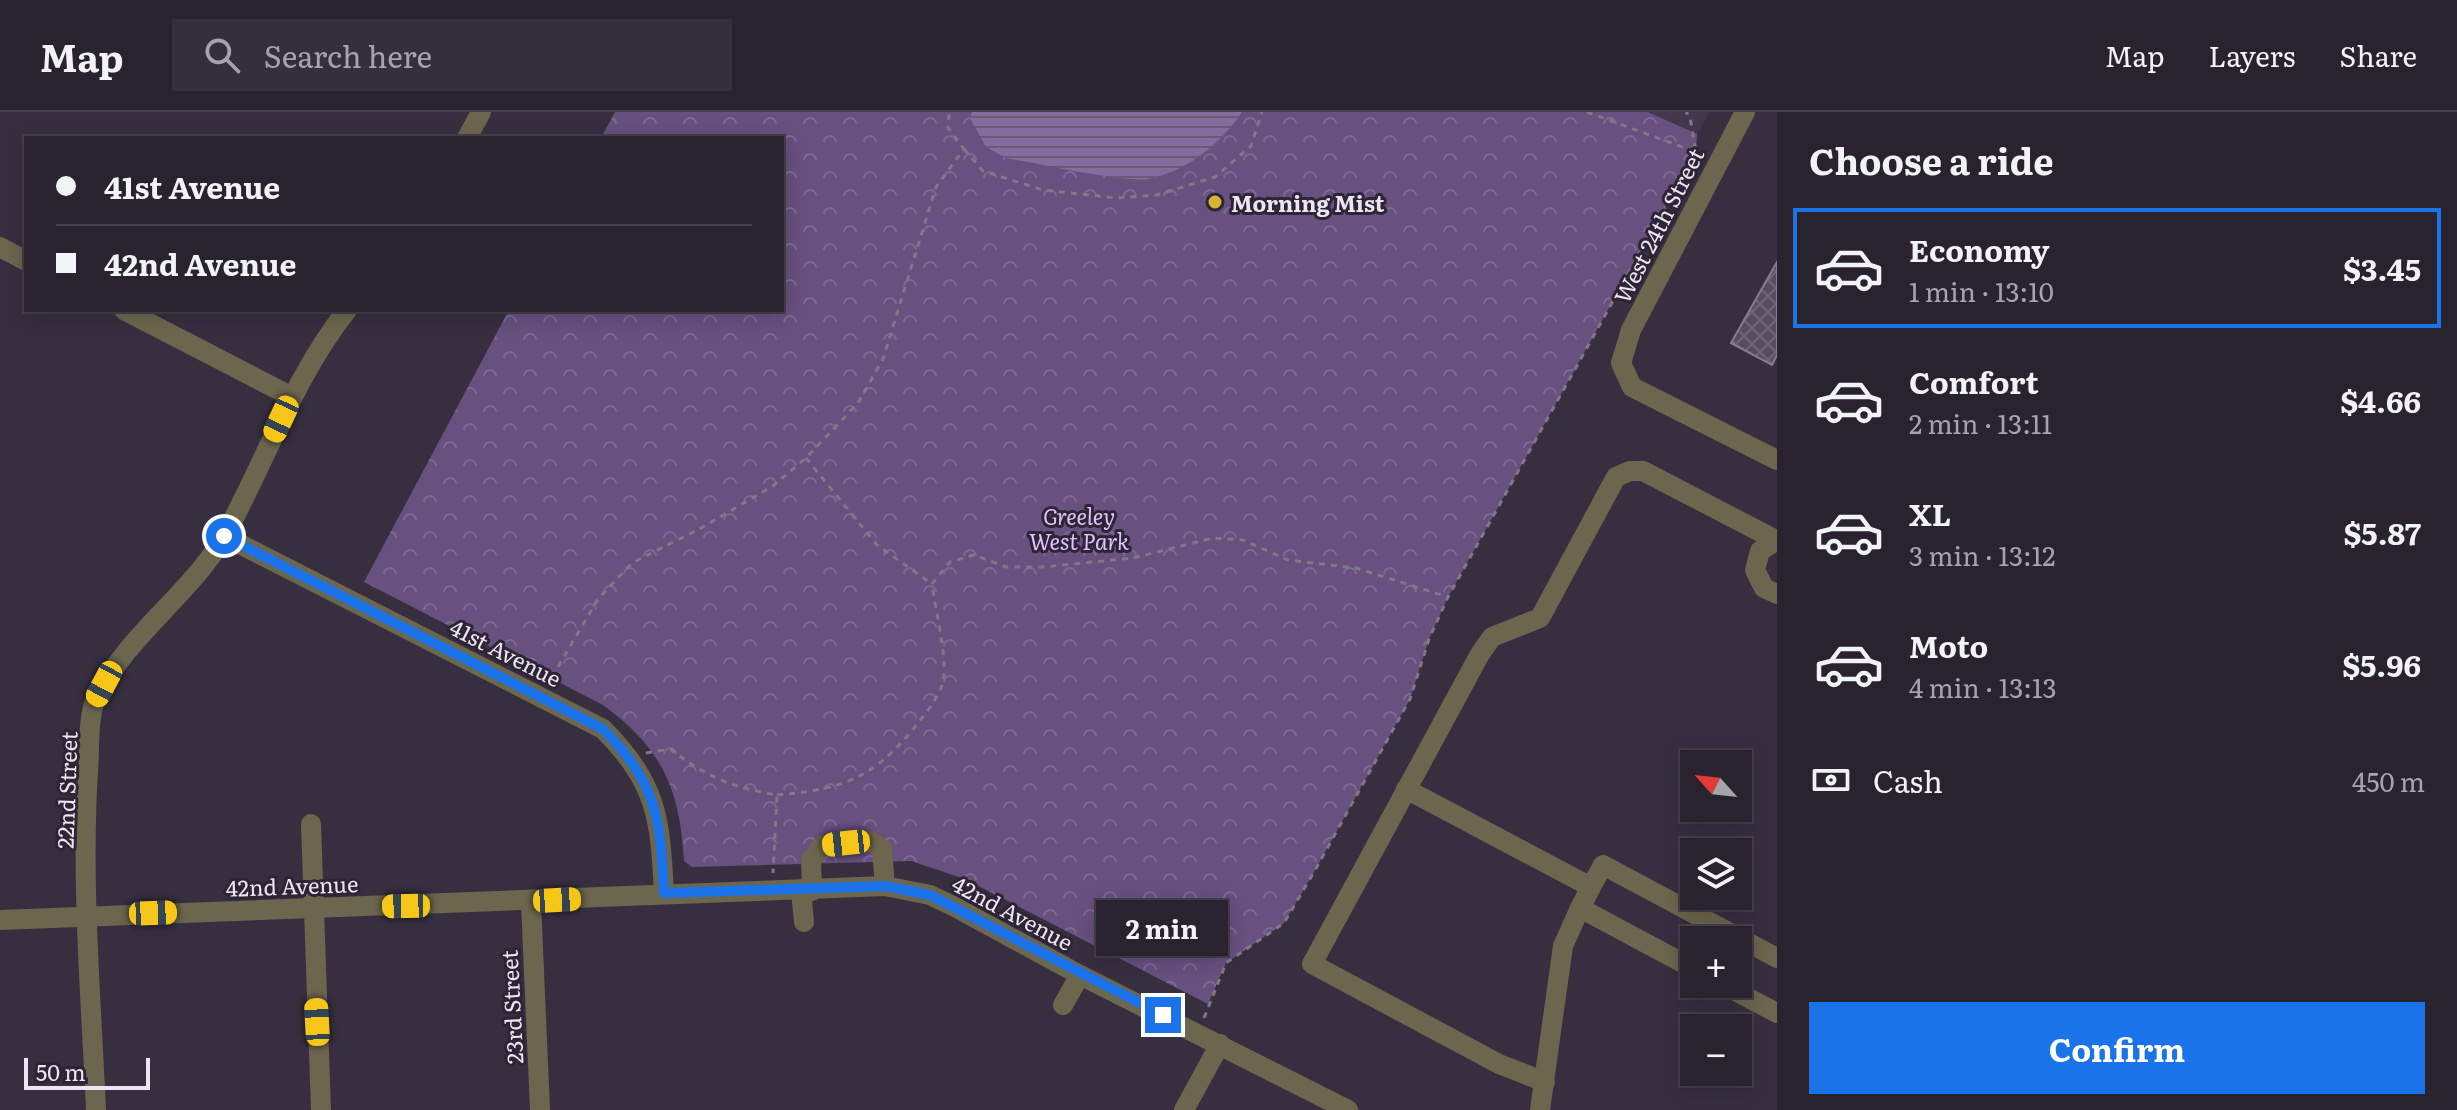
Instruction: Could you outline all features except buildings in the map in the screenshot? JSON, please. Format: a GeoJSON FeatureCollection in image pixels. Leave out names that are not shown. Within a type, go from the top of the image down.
{"type":"FeatureCollection","features":[{"type":"Feature","properties":{"kind":"street"},"geometry":{"type":"LineString","coordinates":[[468,136],[481,112]]}},
{"type":"Feature","properties":{"kind":"street","name":"West 24th Street"},"geometry":{"type":"LineString","coordinates":[[1745,112],[1631,330],[1621,363],[1632,387],[1777,460]]}},
{"type":"Feature","properties":{"kind":"street"},"geometry":{"type":"LineString","coordinates":[[0,247],[24,260]]}},
{"type":"Feature","properties":{"kind":"street"},"geometry":{"type":"LineString","coordinates":[[128,312],[292,397]]}},
{"type":"Feature","properties":{"kind":"street","name":"22nd Street"},"geometry":{"type":"LineString","coordinates":[[96,1110],[87,915],[86,800],[94,703],[114,665],[148,630],[224,536],[319,345],[345,312]]}},
{"type":"Feature","properties":{"kind":"street"},"geometry":{"type":"LineString","coordinates":[[1545,1082],[1499,1064],[1312,964],[1492,637],[1540,618],[1616,477],[1630,471],[1643,471],[1775,540],[1760,551],[1755,570],[1764,588],[1777,594]]}},
{"type":"Feature","properties":{"kind":"street","name":"41st Avenue"},"geometry":{"type":"LineString","coordinates":[[224,536],[603,729],[631,758],[654,800],[664,893]]}},
{"type":"Feature","properties":{"kind":"street"},"geometry":{"type":"LineString","coordinates":[[1406,789],[1591,887]]}},
{"type":"Feature","properties":{"kind":"street"},"geometry":{"type":"LineString","coordinates":[[311,824],[321,1110]]}},
{"type":"Feature","properties":{"kind":"street"},"geometry":{"type":"LineString","coordinates":[[804,922],[811,860],[822,846],[870,841],[882,849],[885,886]]}},
{"type":"Feature","properties":{"kind":"street"},"geometry":{"type":"LineString","coordinates":[[1540,1110],[1563,946],[1603,865],[1777,958]]}},
{"type":"Feature","properties":{"kind":"street","name":"42nd Avenue"},"geometry":{"type":"LineString","coordinates":[[0,920],[885,886],[930,895],[1080,975],[1348,1110]]}},
{"type":"Feature","properties":{"kind":"street","name":"23rd Street"},"geometry":{"type":"LineString","coordinates":[[531,902],[540,1110]]}},
{"type":"Feature","properties":{"kind":"street"},"geometry":{"type":"LineString","coordinates":[[1580,908],[1680,962]]}},
{"type":"Feature","properties":{"kind":"street"},"geometry":{"type":"LineString","coordinates":[[1063,1005],[1080,975]]}},
{"type":"Feature","properties":{"kind":"street"},"geometry":{"type":"LineString","coordinates":[[1749,998],[1777,1013]]}},
{"type":"Feature","properties":{"kind":"street"},"geometry":{"type":"LineString","coordinates":[[1184,1110],[1220,1044]]}},
{"type":"Feature","properties":{"kind":"path"},"geometry":{"type":"LineString","coordinates":[[950,112],[947,126],[983,171],[1043,190],[1117,198],[1157,195],[1215,177],[1251,146],[1262,112]]}},
{"type":"Feature","properties":{"kind":"path"},"geometry":{"type":"LineString","coordinates":[[1587,112],[1696,152]]}},
{"type":"Feature","properties":{"kind":"path"},"geometry":{"type":"LineString","coordinates":[[1199,1033],[1226,963],[1284,923],[1410,699],[1429,639],[1448,597],[1696,152],[1690,117],[1686,112]]}},
{"type":"Feature","properties":{"kind":"path"},"geometry":{"type":"LineString","coordinates":[[552,677],[598,599],[632,563],[773,486],[806,458],[858,403],[883,359],[936,187],[964,149]]}},
{"type":"Feature","properties":{"kind":"path"},"geometry":{"type":"LineString","coordinates":[[806,458],[877,545],[932,584]]}},
{"type":"Feature","properties":{"kind":"path"},"geometry":{"type":"LineString","coordinates":[[631,758],[670,749],[702,774],[738,788],[777,795],[810,792],[858,779],[894,754],[928,710],[944,678],[932,584],[950,562],[974,555],[1006,567],[1043,567],[1133,558],[1213,538],[1243,540],[1288,560],[1356,568],[1448,597]]}},
{"type":"Feature","properties":{"kind":"path"},"geometry":{"type":"LineString","coordinates":[[774,891],[777,795]]}},
{"type":"Feature","properties":{"kind":"shaded area"},"geometry":{"type":"Polygon","coordinates":[[[972,112],[1242,112],[1224,135],[1190,163],[1163,175],[1136,179],[1006,158],[986,147],[970,118],[972,112]]]}},
{"type":"Feature","properties":{"kind":"shaded area"},"geometry":{"type":"Polygon","coordinates":[[[1648,112],[1710,112],[1697,134],[1648,112]]]}},
{"type":"Feature","properties":{"kind":"green space","name":"Greeley West Park"},"geometry":{"type":"Polygon","coordinates":[[[615,112],[1648,112],[1697,134],[1696,152],[1448,597],[1429,639],[1410,699],[1314,872],[1284,923],[1226,963],[1208,1004],[965,879],[911,861],[692,867],[684,861],[678,812],[664,772],[654,754],[623,721],[603,705],[364,582],[508,312],[784,312],[784,136],[602,136],[615,112]]]}},
{"type":"Feature","properties":{"kind":"place","name":"Morning Mist"},"geometry":{"type":"Point","coordinates":[1215,202]}},
{"type":"Feature","properties":{"kind":"route"},"geometry":{"type":"LineString","coordinates":[[224,536],[603,729],[631,758],[654,800],[660,833],[664,893],[812,891],[885,886],[930,895],[1080,975],[1163,1015]]}}]}
